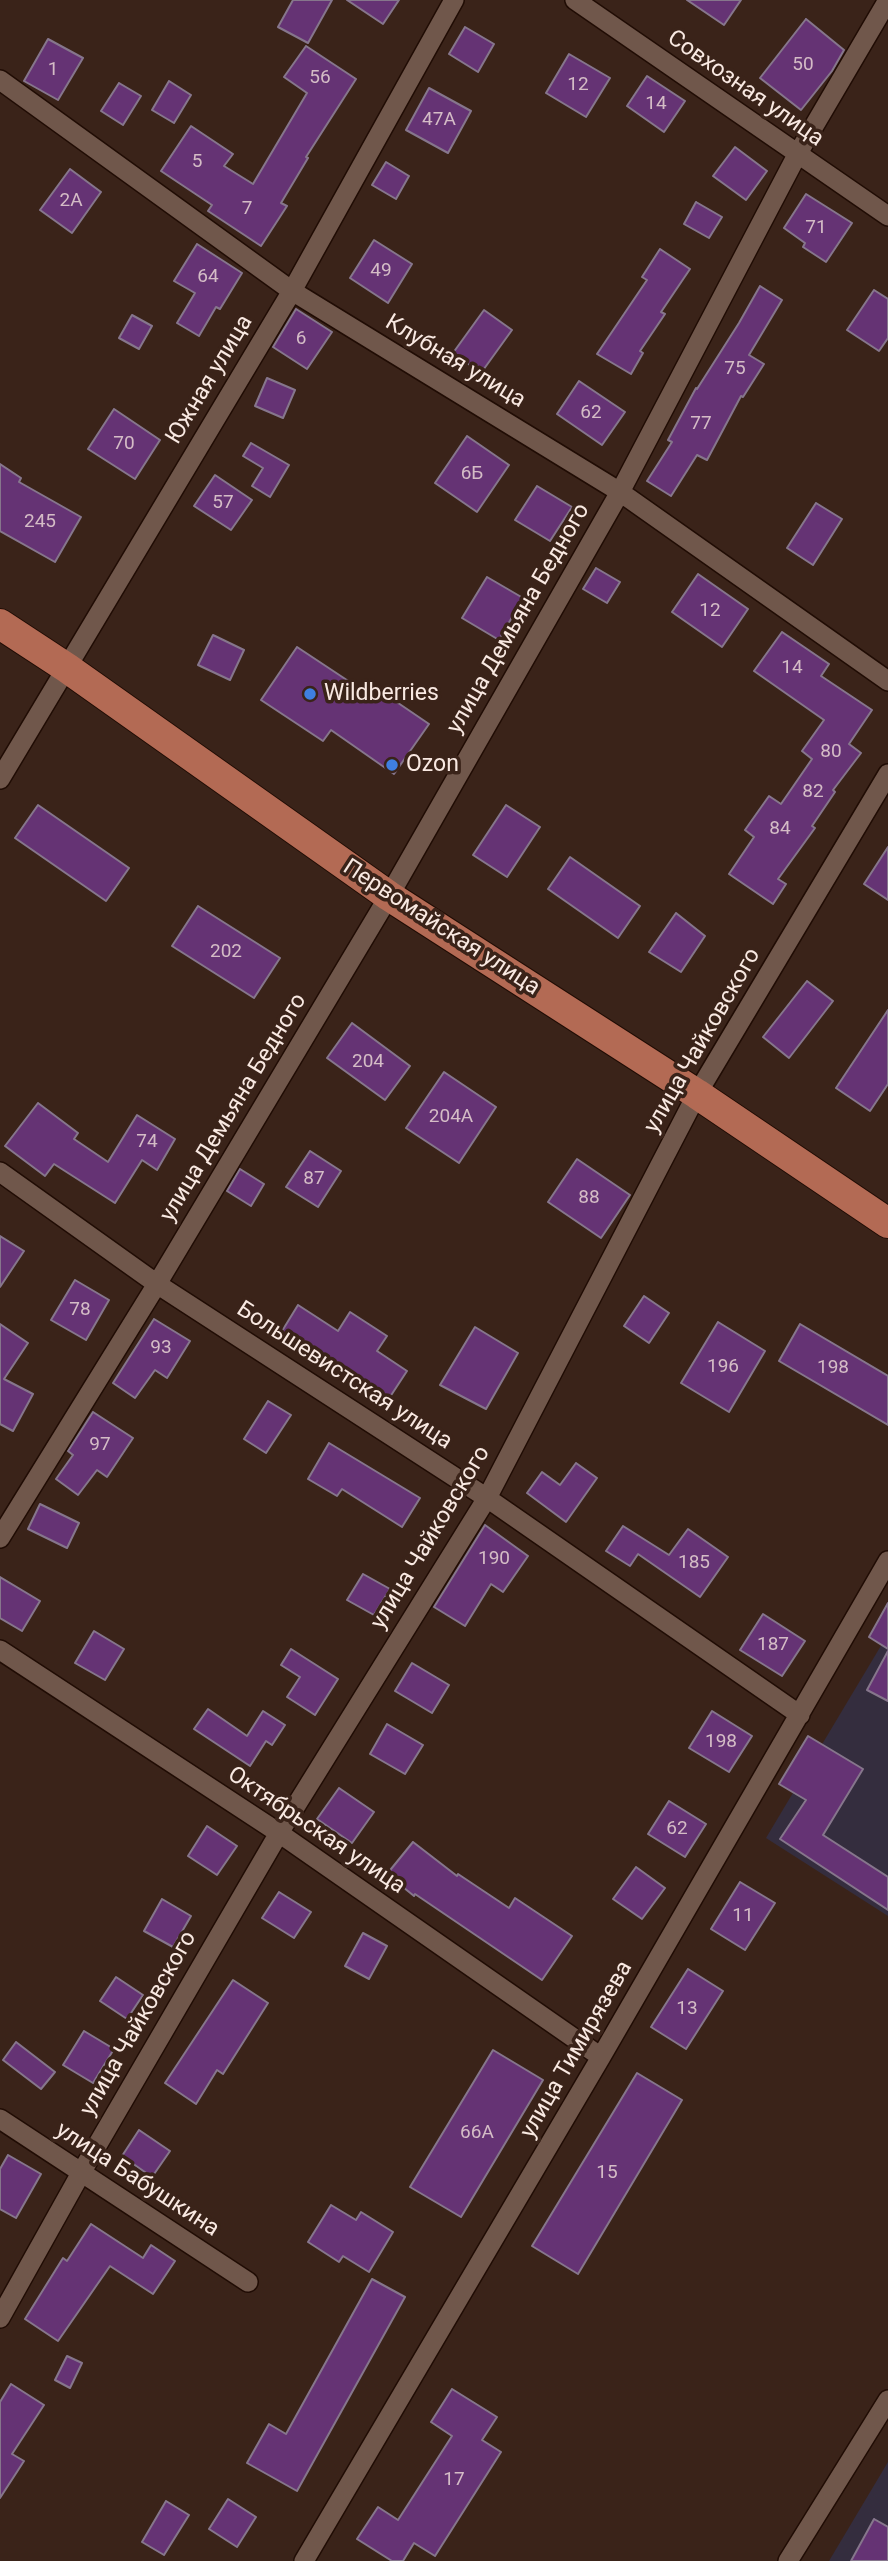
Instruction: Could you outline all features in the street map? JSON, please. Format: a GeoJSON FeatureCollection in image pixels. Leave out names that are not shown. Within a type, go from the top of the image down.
{"type":"FeatureCollection","features":[{"type":"Feature","properties":{"kind":"main road","name":"Первомайская улица"},"geometry":{"type":"LineString","coordinates":[[0,624],[67,668],[389,896],[697,1094],[888,1223]]}},
{"type":"Feature","properties":{"kind":"street","name":"Южная улица"},"geometry":{"type":"LineString","coordinates":[[0,779],[292,291],[454,0]]}},
{"type":"Feature","properties":{"kind":"street","name":"Совхозная улица"},"geometry":{"type":"LineString","coordinates":[[575,0],[888,216]]}},
{"type":"Feature","properties":{"kind":"street","name":"улица Демьяна Бедного"},"geometry":{"type":"LineString","coordinates":[[0,1538],[157,1284],[389,896],[620,492],[797,155],[888,0]]}},
{"type":"Feature","properties":{"kind":"street","name":"Клубная улица"},"geometry":{"type":"LineString","coordinates":[[0,80],[292,291],[620,492],[888,681]]}},
{"type":"Feature","properties":{"kind":"street","name":"улица Чайковского"},"geometry":{"type":"LineString","coordinates":[[0,2318],[279,1833],[487,1498],[697,1094],[888,774]]}},
{"type":"Feature","properties":{"kind":"street","name":"Большевистская улица"},"geometry":{"type":"LineString","coordinates":[[0,1172],[157,1284],[487,1498],[800,1715]]}},
{"type":"Feature","properties":{"kind":"street","name":"улица Тимирязева"},"geometry":{"type":"LineString","coordinates":[[304,2561],[601,2057],[888,1561]]}},
{"type":"Feature","properties":{"kind":"street","name":"Октябрьская улица"},"geometry":{"type":"LineString","coordinates":[[0,1650],[279,1833],[601,2057]]}},
{"type":"Feature","properties":{"kind":"street","name":"улица Бабушкина"},"geometry":{"type":"LineString","coordinates":[[0,2119],[248,2282]]}},
{"type":"Feature","properties":{"kind":"street"},"geometry":{"type":"LineString","coordinates":[[788,2561],[888,2399]]}},
{"type":"Feature","properties":{"kind":"shaded area"},"geometry":{"type":"Polygon","coordinates":[[[888,1634],[888,1916],[766,1838],[888,1634]]]}},
{"type":"Feature","properties":{"kind":"shaded area"},"geometry":{"type":"Polygon","coordinates":[[[888,2462],[888,2561],[829,2561],[888,2462]]]}},
{"type":"Feature","properties":{"kind":"building"},"geometry":{"type":"Polygon","coordinates":[[[293,0],[332,0],[308,43],[278,27],[293,0]]]}},
{"type":"Feature","properties":{"kind":"building"},"geometry":{"type":"Polygon","coordinates":[[[347,0],[399,0],[383,24],[347,0]]]}},
{"type":"Feature","properties":{"kind":"building"},"geometry":{"type":"Polygon","coordinates":[[[687,0],[741,0],[724,25],[687,0]]]}},
{"type":"Feature","properties":{"kind":"building"},"geometry":{"type":"Polygon","coordinates":[[[806,19],[844,50],[832,71],[801,110],[760,78],[806,19]]]}},
{"type":"Feature","properties":{"kind":"building"},"geometry":{"type":"Polygon","coordinates":[[[465,27],[494,44],[478,72],[449,54],[465,27]]]}},
{"type":"Feature","properties":{"kind":"building"},"geometry":{"type":"Polygon","coordinates":[[[48,39],[83,58],[58,100],[24,81],[48,39]]]}},
{"type":"Feature","properties":{"kind":"building"},"geometry":{"type":"Polygon","coordinates":[[[306,46],[356,79],[306,157],[308,158],[281,203],[287,206],[261,246],[208,211],[212,205],[161,171],[191,126],[233,154],[224,166],[253,184],[307,93],[284,77],[306,46]]]}},
{"type":"Feature","properties":{"kind":"building"},"geometry":{"type":"Polygon","coordinates":[[[569,54],[610,78],[586,117],[546,93],[569,54]]]}},
{"type":"Feature","properties":{"kind":"building"},"geometry":{"type":"Polygon","coordinates":[[[647,76],[685,101],[664,132],[627,106],[647,76]]]}},
{"type":"Feature","properties":{"kind":"building"},"geometry":{"type":"Polygon","coordinates":[[[169,81],[191,95],[174,123],[152,110],[169,81]]]}},
{"type":"Feature","properties":{"kind":"building"},"geometry":{"type":"Polygon","coordinates":[[[119,83],[141,96],[123,125],[101,111],[119,83]]]}},
{"type":"Feature","properties":{"kind":"building"},"geometry":{"type":"Polygon","coordinates":[[[429,88],[471,111],[448,153],[406,130],[429,88]]]}},
{"type":"Feature","properties":{"kind":"building"},"geometry":{"type":"Polygon","coordinates":[[[735,147],[767,171],[746,200],[713,176],[735,147]]]}},
{"type":"Feature","properties":{"kind":"building"},"geometry":{"type":"Polygon","coordinates":[[[386,162],[409,176],[396,199],[372,185],[386,162]]]}},
{"type":"Feature","properties":{"kind":"building"},"geometry":{"type":"Polygon","coordinates":[[[70,169],[101,192],[72,233],[40,210],[70,169]]]}},
{"type":"Feature","properties":{"kind":"building"},"geometry":{"type":"Polygon","coordinates":[[[806,194],[852,223],[826,262],[803,247],[805,243],[784,228],[806,194]]]}},
{"type":"Feature","properties":{"kind":"building"},"geometry":{"type":"Polygon","coordinates":[[[696,202],[722,217],[709,238],[684,224],[696,202]]]}},
{"type":"Feature","properties":{"kind":"building"},"geometry":{"type":"Polygon","coordinates":[[[374,240],[412,264],[388,303],[350,278],[374,240]]]}},
{"type":"Feature","properties":{"kind":"building"},"geometry":{"type":"Polygon","coordinates":[[[197,244],[242,273],[220,309],[216,307],[199,336],[177,323],[195,293],[174,281],[197,244]]]}},
{"type":"Feature","properties":{"kind":"building"},"geometry":{"type":"Polygon","coordinates":[[[660,249],[690,269],[661,312],[665,314],[640,351],[643,353],[631,374],[597,354],[647,280],[642,277],[660,249]]]}},
{"type":"Feature","properties":{"kind":"building"},"geometry":{"type":"Polygon","coordinates":[[[760,286],[782,300],[749,355],[764,364],[743,397],[741,396],[707,460],[697,455],[671,496],[647,481],[672,442],[668,440],[696,388],[760,286]]]}},
{"type":"Feature","properties":{"kind":"building"},"geometry":{"type":"Polygon","coordinates":[[[874,290],[888,299],[888,338],[879,351],[847,330],[874,290]]]}},
{"type":"Feature","properties":{"kind":"building"},"geometry":{"type":"Polygon","coordinates":[[[296,309],[332,332],[307,369],[273,347],[296,309]]]}},
{"type":"Feature","properties":{"kind":"building"},"geometry":{"type":"Polygon","coordinates":[[[484,310],[512,330],[481,373],[453,353],[484,310]]]}},
{"type":"Feature","properties":{"kind":"building"},"geometry":{"type":"Polygon","coordinates":[[[132,315],[152,326],[139,349],[119,338],[132,315]]]}},
{"type":"Feature","properties":{"kind":"building"},"geometry":{"type":"Polygon","coordinates":[[[267,378],[295,390],[283,418],[255,406],[267,378]]]}},
{"type":"Feature","properties":{"kind":"building"},"geometry":{"type":"Polygon","coordinates":[[[579,381],[625,412],[602,445],[557,414],[579,381]]]}},
{"type":"Feature","properties":{"kind":"building"},"geometry":{"type":"Polygon","coordinates":[[[114,409],[160,440],[135,479],[88,449],[114,409]]]}},
{"type":"Feature","properties":{"kind":"building"},"geometry":{"type":"Polygon","coordinates":[[[467,436],[509,465],[477,512],[435,483],[467,436]]]}},
{"type":"Feature","properties":{"kind":"building"},"geometry":{"type":"Polygon","coordinates":[[[251,443],[289,465],[270,497],[252,486],[263,468],[243,456],[251,443]]]}},
{"type":"Feature","properties":{"kind":"building"},"geometry":{"type":"Polygon","coordinates":[[[0,464],[21,478],[19,482],[81,517],[55,562],[0,531],[0,464]]]}},
{"type":"Feature","properties":{"kind":"building"},"geometry":{"type":"Polygon","coordinates":[[[215,475],[252,500],[231,530],[194,506],[215,475]]]}},
{"type":"Feature","properties":{"kind":"building"},"geometry":{"type":"Polygon","coordinates":[[[537,486],[572,507],[550,541],[515,520],[537,486]]]}},
{"type":"Feature","properties":{"kind":"building"},"geometry":{"type":"Polygon","coordinates":[[[816,503],[842,519],[813,565],[787,548],[816,503]]]}},
{"type":"Feature","properties":{"kind":"building"},"geometry":{"type":"Polygon","coordinates":[[[596,568],[620,582],[607,603],[583,589],[596,568]]]}},
{"type":"Feature","properties":{"kind":"building"},"geometry":{"type":"Polygon","coordinates":[[[698,574],[748,609],[722,647],[672,612],[698,574]]]}},
{"type":"Feature","properties":{"kind":"building"},"geometry":{"type":"Polygon","coordinates":[[[487,577],[523,598],[499,640],[462,618],[487,577]]]}},
{"type":"Feature","properties":{"kind":"building"},"geometry":{"type":"Polygon","coordinates":[[[782,632],[829,664],[821,676],[872,710],[849,744],[861,753],[833,790],[835,792],[812,826],[815,828],[778,879],[786,884],[773,904],[729,874],[754,837],[745,830],[769,796],[781,804],[812,759],[802,751],[824,720],[754,671],[782,632]]]}},
{"type":"Feature","properties":{"kind":"building"},"geometry":{"type":"Polygon","coordinates":[[[213,635],[244,650],[230,680],[198,665],[213,635]]]}},
{"type":"Feature","properties":{"kind":"building"},"geometry":{"type":"Polygon","coordinates":[[[297,647],[374,698],[379,690],[429,724],[394,774],[331,730],[323,741],[261,700],[297,647]]]}},
{"type":"Feature","properties":{"kind":"building"},"geometry":{"type":"Polygon","coordinates":[[[38,805],[129,868],[106,901],[15,838],[38,805]]]}},
{"type":"Feature","properties":{"kind":"building"},"geometry":{"type":"Polygon","coordinates":[[[506,805],[540,827],[507,877],[473,855],[506,805]]]}},
{"type":"Feature","properties":{"kind":"building"},"geometry":{"type":"Polygon","coordinates":[[[888,847],[888,900],[864,884],[888,847]]]}},
{"type":"Feature","properties":{"kind":"building"},"geometry":{"type":"Polygon","coordinates":[[[570,857],[640,906],[618,938],[548,889],[570,857]]]}},
{"type":"Feature","properties":{"kind":"building"},"geometry":{"type":"Polygon","coordinates":[[[198,906],[280,958],[254,998],[172,946],[198,906]]]}},
{"type":"Feature","properties":{"kind":"building"},"geometry":{"type":"Polygon","coordinates":[[[676,913],[705,936],[681,972],[649,952],[676,913]]]}},
{"type":"Feature","properties":{"kind":"building"},"geometry":{"type":"Polygon","coordinates":[[[807,981],[833,1001],[789,1058],[763,1037],[807,981]]]}},
{"type":"Feature","properties":{"kind":"building"},"geometry":{"type":"Polygon","coordinates":[[[888,1010],[888,1084],[870,1111],[836,1088],[888,1010]]]}},
{"type":"Feature","properties":{"kind":"building"},"geometry":{"type":"Polygon","coordinates":[[[352,1023],[410,1066],[385,1100],[327,1058],[352,1023]]]}},
{"type":"Feature","properties":{"kind":"building"},"geometry":{"type":"Polygon","coordinates":[[[444,1072],[496,1107],[459,1163],[406,1128],[444,1072]]]}},
{"type":"Feature","properties":{"kind":"building"},"geometry":{"type":"Polygon","coordinates":[[[38,1103],[78,1133],[74,1139],[108,1162],[137,1115],[175,1139],[157,1170],[142,1160],[115,1203],[54,1164],[45,1176],[5,1146],[38,1103]]]}},
{"type":"Feature","properties":{"kind":"building"},"geometry":{"type":"Polygon","coordinates":[[[310,1151],[341,1171],[318,1207],[286,1187],[310,1151]]]}},
{"type":"Feature","properties":{"kind":"building"},"geometry":{"type":"Polygon","coordinates":[[[577,1159],[630,1195],[601,1238],[548,1202],[577,1159]]]}},
{"type":"Feature","properties":{"kind":"building"},"geometry":{"type":"Polygon","coordinates":[[[240,1169],[264,1184],[251,1206],[227,1191],[240,1169]]]}},
{"type":"Feature","properties":{"kind":"building"},"geometry":{"type":"Polygon","coordinates":[[[0,1236],[24,1251],[0,1287],[0,1236]]]}},
{"type":"Feature","properties":{"kind":"building"},"geometry":{"type":"Polygon","coordinates":[[[75,1280],[109,1300],[86,1340],[51,1320],[75,1280]]]}},
{"type":"Feature","properties":{"kind":"building"},"geometry":{"type":"Polygon","coordinates":[[[644,1296],[669,1313],[649,1343],[624,1326],[644,1296]]]}},
{"type":"Feature","properties":{"kind":"building"},"geometry":{"type":"Polygon","coordinates":[[[298,1305],[338,1331],[350,1312],[387,1336],[377,1351],[407,1371],[386,1403],[366,1391],[369,1386],[318,1353],[315,1358],[279,1336],[298,1305]]]}},
{"type":"Feature","properties":{"kind":"building"},"geometry":{"type":"Polygon","coordinates":[[[154,1319],[190,1341],[167,1378],[155,1370],[135,1398],[113,1383],[154,1319]]]}},
{"type":"Feature","properties":{"kind":"building"},"geometry":{"type":"Polygon","coordinates":[[[718,1322],[765,1351],[729,1412],[681,1383],[718,1322]]]}},
{"type":"Feature","properties":{"kind":"building"},"geometry":{"type":"Polygon","coordinates":[[[0,1324],[28,1343],[4,1379],[33,1394],[13,1431],[0,1424],[0,1324]]]}},
{"type":"Feature","properties":{"kind":"building"},"geometry":{"type":"Polygon","coordinates":[[[800,1324],[888,1376],[888,1425],[779,1361],[800,1324]]]}},
{"type":"Feature","properties":{"kind":"building"},"geometry":{"type":"Polygon","coordinates":[[[475,1327],[518,1353],[486,1409],[440,1385],[475,1327]]]}},
{"type":"Feature","properties":{"kind":"building"},"geometry":{"type":"Polygon","coordinates":[[[268,1401],[291,1415],[266,1453],[244,1439],[268,1401]]]}},
{"type":"Feature","properties":{"kind":"building"},"geometry":{"type":"Polygon","coordinates":[[[93,1412],[133,1438],[107,1477],[97,1470],[78,1495],[56,1479],[73,1455],[68,1451],[93,1412]]]}},
{"type":"Feature","properties":{"kind":"building"},"geometry":{"type":"Polygon","coordinates":[[[329,1443],[420,1498],[402,1527],[342,1489],[337,1496],[308,1479],[329,1443]]]}},
{"type":"Feature","properties":{"kind":"building"},"geometry":{"type":"Polygon","coordinates":[[[576,1463],[597,1478],[566,1522],[527,1493],[542,1472],[560,1485],[576,1463]]]}},
{"type":"Feature","properties":{"kind":"building"},"geometry":{"type":"Polygon","coordinates":[[[40,1504],[79,1523],[67,1548],[28,1529],[40,1504]]]}},
{"type":"Feature","properties":{"kind":"building"},"geometry":{"type":"Polygon","coordinates":[[[485,1525],[528,1556],[503,1592],[491,1584],[465,1626],[434,1607],[485,1525]]]}},
{"type":"Feature","properties":{"kind":"building"},"geometry":{"type":"Polygon","coordinates":[[[623,1526],[669,1555],[688,1529],[728,1557],[700,1597],[638,1554],[630,1566],[606,1551],[623,1526]]]}},
{"type":"Feature","properties":{"kind":"building"},"geometry":{"type":"Polygon","coordinates":[[[363,1574],[390,1589],[374,1615],[347,1600],[363,1574]]]}},
{"type":"Feature","properties":{"kind":"building"},"geometry":{"type":"Polygon","coordinates":[[[0,1577],[40,1601],[22,1631],[0,1618],[0,1577]]]}},
{"type":"Feature","properties":{"kind":"building"},"geometry":{"type":"Polygon","coordinates":[[[888,1603],[888,1649],[869,1637],[888,1603]]]}},
{"type":"Feature","properties":{"kind":"building"},"geometry":{"type":"Polygon","coordinates":[[[763,1614],[805,1641],[782,1676],[740,1650],[763,1614]]]}},
{"type":"Feature","properties":{"kind":"building"},"geometry":{"type":"Polygon","coordinates":[[[94,1631],[124,1649],[105,1680],[75,1663],[94,1631]]]}},
{"type":"Feature","properties":{"kind":"building"},"geometry":{"type":"Polygon","coordinates":[[[291,1649],[338,1679],[315,1715],[287,1697],[300,1677],[281,1665],[291,1649]]]}},
{"type":"Feature","properties":{"kind":"building"},"geometry":{"type":"Polygon","coordinates":[[[888,1651],[888,1701],[867,1690],[888,1651]]]}},
{"type":"Feature","properties":{"kind":"building"},"geometry":{"type":"Polygon","coordinates":[[[412,1663],[449,1685],[432,1713],[395,1691],[412,1663]]]}},
{"type":"Feature","properties":{"kind":"building"},"geometry":{"type":"Polygon","coordinates":[[[208,1709],[247,1736],[263,1711],[285,1725],[272,1745],[266,1741],[250,1766],[194,1729],[208,1709]]]}},
{"type":"Feature","properties":{"kind":"building"},"geometry":{"type":"Polygon","coordinates":[[[712,1711],[752,1736],[729,1772],[689,1748],[712,1711]]]}},
{"type":"Feature","properties":{"kind":"building"},"geometry":{"type":"Polygon","coordinates":[[[387,1724],[423,1745],[405,1774],[370,1754],[387,1724]]]}},
{"type":"Feature","properties":{"kind":"building"},"geometry":{"type":"Polygon","coordinates":[[[808,1736],[863,1769],[823,1835],[888,1877],[888,1910],[780,1839],[806,1800],[779,1784],[808,1736]]]}},
{"type":"Feature","properties":{"kind":"building"},"geometry":{"type":"Polygon","coordinates":[[[339,1788],[374,1812],[352,1843],[317,1819],[339,1788]]]}},
{"type":"Feature","properties":{"kind":"building"},"geometry":{"type":"Polygon","coordinates":[[[669,1801],[706,1824],[685,1857],[648,1834],[669,1801]]]}},
{"type":"Feature","properties":{"kind":"building"},"geometry":{"type":"Polygon","coordinates":[[[207,1826],[237,1846],[217,1875],[188,1856],[207,1826]]]}},
{"type":"Feature","properties":{"kind":"building"},"geometry":{"type":"Polygon","coordinates":[[[413,1842],[457,1876],[458,1874],[509,1908],[515,1898],[572,1936],[542,1980],[415,1894],[414,1896],[387,1874],[413,1842]]]}},
{"type":"Feature","properties":{"kind":"building"},"geometry":{"type":"Polygon","coordinates":[[[636,1867],[665,1888],[642,1919],[613,1899],[636,1867]]]}},
{"type":"Feature","properties":{"kind":"building"},"geometry":{"type":"Polygon","coordinates":[[[740,1882],[775,1903],[745,1950],[711,1929],[740,1882]]]}},
{"type":"Feature","properties":{"kind":"building"},"geometry":{"type":"Polygon","coordinates":[[[279,1892],[311,1912],[294,1938],[262,1918],[279,1892]]]}},
{"type":"Feature","properties":{"kind":"building"},"geometry":{"type":"Polygon","coordinates":[[[162,1899],[191,1916],[173,1947],[144,1931],[162,1899]]]}},
{"type":"Feature","properties":{"kind":"building"},"geometry":{"type":"Polygon","coordinates":[[[363,1933],[387,1946],[369,1979],[345,1966],[363,1933]]]}},
{"type":"Feature","properties":{"kind":"building"},"geometry":{"type":"Polygon","coordinates":[[[688,1969],[723,1991],[686,2049],[651,2027],[688,1969]]]}},
{"type":"Feature","properties":{"kind":"building"},"geometry":{"type":"Polygon","coordinates":[[[116,1977],[143,1995],[127,2019],[100,2001],[116,1977]]]}},
{"type":"Feature","properties":{"kind":"building"},"geometry":{"type":"Polygon","coordinates":[[[233,1980],[268,2003],[223,2074],[217,2070],[196,2104],[165,2083],[233,1980]]]}},
{"type":"Feature","properties":{"kind":"building"},"geometry":{"type":"Polygon","coordinates":[[[84,2031],[114,2049],[93,2083],[63,2065],[84,2031]]]}},
{"type":"Feature","properties":{"kind":"building"},"geometry":{"type":"Polygon","coordinates":[[[16,2042],[55,2072],[41,2089],[3,2060],[16,2042]]]}},
{"type":"Feature","properties":{"kind":"building"},"geometry":{"type":"Polygon","coordinates":[[[493,2050],[543,2080],[461,2217],[410,2187],[493,2050]]]}},
{"type":"Feature","properties":{"kind":"building"},"geometry":{"type":"Polygon","coordinates":[[[637,2073],[682,2100],[578,2274],[532,2246],[637,2073]]]}},
{"type":"Feature","properties":{"kind":"building"},"geometry":{"type":"Polygon","coordinates":[[[139,2130],[170,2151],[152,2177],[122,2156],[139,2130]]]}},
{"type":"Feature","properties":{"kind":"building"},"geometry":{"type":"Polygon","coordinates":[[[8,2155],[41,2174],[16,2218],[0,2209],[0,2169],[8,2155]]]}},
{"type":"Feature","properties":{"kind":"building"},"geometry":{"type":"Polygon","coordinates":[[[331,2205],[356,2220],[361,2212],[393,2232],[369,2272],[343,2256],[339,2262],[308,2242],[331,2205]]]}},
{"type":"Feature","properties":{"kind":"building"},"geometry":{"type":"Polygon","coordinates":[[[91,2224],[143,2258],[151,2245],[175,2261],[153,2294],[110,2266],[58,2341],[25,2319],[63,2258],[67,2261],[91,2224]]]}},
{"type":"Feature","properties":{"kind":"building"},"geometry":{"type":"Polygon","coordinates":[[[372,2279],[405,2297],[297,2491],[247,2463],[269,2424],[286,2434],[372,2279]]]}},
{"type":"Feature","properties":{"kind":"building"},"geometry":{"type":"Polygon","coordinates":[[[67,2356],[82,2363],[70,2388],[55,2380],[67,2356]]]}},
{"type":"Feature","properties":{"kind":"building"},"geometry":{"type":"Polygon","coordinates":[[[11,2384],[44,2405],[12,2454],[24,2461],[0,2498],[0,2402],[11,2384]]]}},
{"type":"Feature","properties":{"kind":"building"},"geometry":{"type":"Polygon","coordinates":[[[452,2389],[497,2417],[482,2440],[501,2452],[435,2556],[414,2543],[403,2561],[392,2561],[357,2539],[378,2507],[398,2520],[452,2436],[431,2422],[452,2389]]]}},
{"type":"Feature","properties":{"kind":"building"},"geometry":{"type":"Polygon","coordinates":[[[228,2499],[256,2517],[237,2547],[209,2529],[228,2499]]]}},
{"type":"Feature","properties":{"kind":"building"},"geometry":{"type":"Polygon","coordinates":[[[166,2501],[189,2515],[164,2555],[142,2542],[166,2501]]]}},
{"type":"Feature","properties":{"kind":"building"},"geometry":{"type":"Polygon","coordinates":[[[874,2519],[888,2527],[888,2561],[851,2561],[874,2519]]]}},
{"type":"Feature","properties":{"kind":"place","name":"Wildberries"},"geometry":{"type":"Point","coordinates":[310,694]}},
{"type":"Feature","properties":{"kind":"place","name":"Ozon"},"geometry":{"type":"Point","coordinates":[392,765]}}]}
